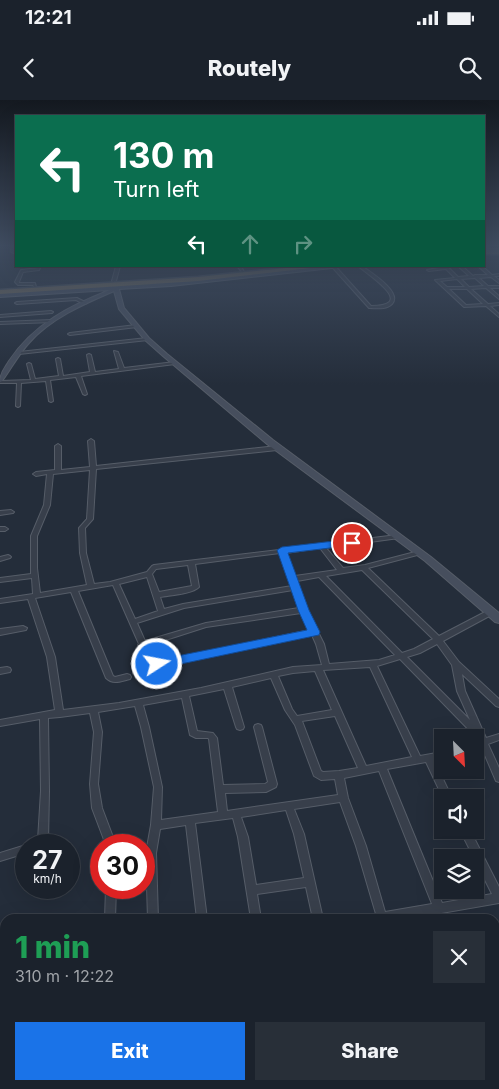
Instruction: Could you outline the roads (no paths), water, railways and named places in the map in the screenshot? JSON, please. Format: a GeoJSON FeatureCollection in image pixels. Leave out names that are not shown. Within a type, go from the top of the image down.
{"type":"FeatureCollection","features":[{"type":"Feature","properties":{"kind":"street"},"geometry":{"type":"LineString","coordinates":[[7,292],[18,294],[38,292]]}},
{"type":"Feature","properties":{"kind":"street"},"geometry":{"type":"LineString","coordinates":[[0,381],[32,336],[52,321],[102,292]]}},
{"type":"Feature","properties":{"kind":"street"},"geometry":{"type":"LineString","coordinates":[[117,292],[121,308],[147,338],[174,363],[277,448],[419,553],[499,619]]}},
{"type":"Feature","properties":{"kind":"street"},"geometry":{"type":"LineString","coordinates":[[358,292],[369,306],[379,308],[390,303],[391,292]]}},
{"type":"Feature","properties":{"kind":"street"},"geometry":{"type":"LineString","coordinates":[[451,292],[466,306],[499,304]]}},
{"type":"Feature","properties":{"kind":"street"},"geometry":{"type":"LineString","coordinates":[[472,292],[499,316]]}},
{"type":"Feature","properties":{"kind":"street"},"geometry":{"type":"LineString","coordinates":[[16,315],[18,294]]}},
{"type":"Feature","properties":{"kind":"street"},"geometry":{"type":"LineString","coordinates":[[17,303],[77,299],[85,302]]}},
{"type":"Feature","properties":{"kind":"street"},"geometry":{"type":"LineString","coordinates":[[0,316],[51,312]]}},
{"type":"Feature","properties":{"kind":"street"},"geometry":{"type":"LineString","coordinates":[[0,322],[52,321]]}},
{"type":"Feature","properties":{"kind":"street"},"geometry":{"type":"LineString","coordinates":[[70,334],[136,326]]}},
{"type":"Feature","properties":{"kind":"street"},"geometry":{"type":"LineString","coordinates":[[19,353],[147,338]]}},
{"type":"Feature","properties":{"kind":"street"},"geometry":{"type":"LineString","coordinates":[[116,352],[122,370]]}},
{"type":"Feature","properties":{"kind":"street"},"geometry":{"type":"LineString","coordinates":[[89,355],[92,374]]}},
{"type":"Feature","properties":{"kind":"street"},"geometry":{"type":"LineString","coordinates":[[58,359],[61,377]]}},
{"type":"Feature","properties":{"kind":"street"},"geometry":{"type":"LineString","coordinates":[[0,381],[19,382],[174,363]]}},
{"type":"Feature","properties":{"kind":"street"},"geometry":{"type":"LineString","coordinates":[[29,364],[33,380]]}},
{"type":"Feature","properties":{"kind":"street"},"geometry":{"type":"LineString","coordinates":[[78,375],[85,394]]}},
{"type":"Feature","properties":{"kind":"street"},"geometry":{"type":"LineString","coordinates":[[48,379],[52,401]]}},
{"type":"Feature","properties":{"kind":"street"},"geometry":{"type":"LineString","coordinates":[[18,406],[19,382]]}},
{"type":"Feature","properties":{"kind":"street"},"geometry":{"type":"LineString","coordinates":[[91,441],[93,468],[90,519],[82,528],[83,553],[91,586]]}},
{"type":"Feature","properties":{"kind":"street"},"geometry":{"type":"LineString","coordinates":[[58,446],[58,472]]}},
{"type":"Feature","properties":{"kind":"street"},"geometry":{"type":"LineString","coordinates":[[36,474],[277,448]]}},
{"type":"Feature","properties":{"kind":"street"},"geometry":{"type":"LineString","coordinates":[[50,473],[47,505],[34,536],[34,595],[50,657],[60,714]]}},
{"type":"Feature","properties":{"kind":"street"},"geometry":{"type":"LineString","coordinates":[[0,513],[11,512]]}},
{"type":"Feature","properties":{"kind":"street"},"geometry":{"type":"LineString","coordinates":[[0,601],[114,583],[149,574],[154,567],[397,537]]}},
{"type":"Feature","properties":{"kind":"street"},"geometry":{"type":"LineString","coordinates":[[321,546],[342,571]]}},
{"type":"Feature","properties":{"kind":"street"},"geometry":{"type":"LineString","coordinates":[[282,550],[304,610],[320,644],[322,668],[338,712],[363,770]]}},
{"type":"Feature","properties":{"kind":"street"},"geometry":{"type":"LineString","coordinates":[[293,579],[364,568],[419,553]]}},
{"type":"Feature","properties":{"kind":"street"},"geometry":{"type":"LineString","coordinates":[[0,559],[8,557]]}},
{"type":"Feature","properties":{"kind":"street"},"geometry":{"type":"LineString","coordinates":[[156,595],[193,589],[196,586],[192,562]]}},
{"type":"Feature","properties":{"kind":"street"},"geometry":{"type":"LineString","coordinates":[[364,568],[438,640],[456,664],[499,704]]}},
{"type":"Feature","properties":{"kind":"street"},"geometry":{"type":"LineString","coordinates":[[149,574],[162,613]]}},
{"type":"Feature","properties":{"kind":"street"},"geometry":{"type":"LineString","coordinates":[[321,575],[473,729]]}},
{"type":"Feature","properties":{"kind":"street"},"geometry":{"type":"LineString","coordinates":[[0,580],[34,576]]}},
{"type":"Feature","properties":{"kind":"street"},"geometry":{"type":"LineString","coordinates":[[114,583],[152,664],[314,632]]}},
{"type":"Feature","properties":{"kind":"street"},"geometry":{"type":"LineString","coordinates":[[132,622],[200,602],[296,587]]}},
{"type":"Feature","properties":{"kind":"street"},"geometry":{"type":"LineString","coordinates":[[74,590],[110,678],[114,680],[127,677]]}},
{"type":"Feature","properties":{"kind":"street"},"geometry":{"type":"LineString","coordinates":[[142,645],[206,624],[304,610]]}},
{"type":"Feature","properties":{"kind":"street"},"geometry":{"type":"LineString","coordinates":[[0,724],[138,703],[274,674],[372,663],[417,651],[492,612]]}},
{"type":"Feature","properties":{"kind":"street"},"geometry":{"type":"LineString","coordinates":[[0,632],[23,628]]}},
{"type":"Feature","properties":{"kind":"street"},"geometry":{"type":"LineString","coordinates":[[372,663],[417,759]]}},
{"type":"Feature","properties":{"kind":"street"},"geometry":{"type":"LineString","coordinates":[[456,664],[461,691],[476,729]]}},
{"type":"Feature","properties":{"kind":"street"},"geometry":{"type":"LineString","coordinates":[[274,674],[289,710],[296,720],[317,773],[321,776],[339,775],[434,756]]}},
{"type":"Feature","properties":{"kind":"street"},"geometry":{"type":"LineString","coordinates":[[227,685],[240,727]]}},
{"type":"Feature","properties":{"kind":"street"},"geometry":{"type":"LineString","coordinates":[[185,694],[193,733],[196,735],[210,735],[213,738],[223,816]]}},
{"type":"Feature","properties":{"kind":"street"},"geometry":{"type":"LineString","coordinates":[[138,703],[158,787],[156,825],[151,853],[153,914]]}},
{"type":"Feature","properties":{"kind":"street"},"geometry":{"type":"LineString","coordinates":[[93,709],[98,732],[94,784],[96,800],[107,834]]}},
{"type":"Feature","properties":{"kind":"street"},"geometry":{"type":"LineString","coordinates":[[296,720],[338,712]]}},
{"type":"Feature","properties":{"kind":"street"},"geometry":{"type":"LineString","coordinates":[[43,834],[44,716]]}},
{"type":"Feature","properties":{"kind":"street"},"geometry":{"type":"LineString","coordinates":[[220,790],[266,788],[273,784],[258,727]]}},
{"type":"Feature","properties":{"kind":"street"},"geometry":{"type":"LineString","coordinates":[[484,742],[499,737]]}},
{"type":"Feature","properties":{"kind":"street"},"geometry":{"type":"LineString","coordinates":[[484,754],[499,778]]}},
{"type":"Feature","properties":{"kind":"street"},"geometry":{"type":"LineString","coordinates":[[428,757],[444,789]]}},
{"type":"Feature","properties":{"kind":"street"},"geometry":{"type":"LineString","coordinates":[[381,766],[440,908]]}},
{"type":"Feature","properties":{"kind":"street"},"geometry":{"type":"LineString","coordinates":[[339,775],[343,798],[361,846],[379,914]]}},
{"type":"Feature","properties":{"kind":"street"},"geometry":{"type":"LineString","coordinates":[[156,825],[343,798]]}},
{"type":"Feature","properties":{"kind":"street"},"geometry":{"type":"LineString","coordinates":[[289,807],[299,834],[317,914]]}},
{"type":"Feature","properties":{"kind":"street"},"geometry":{"type":"LineString","coordinates":[[236,814],[243,837],[255,914]]}},
{"type":"Feature","properties":{"kind":"street"},"geometry":{"type":"LineString","coordinates":[[190,821],[201,914]]}},
{"type":"Feature","properties":{"kind":"street"},"geometry":{"type":"LineString","coordinates":[[404,914],[499,898],[470,839]]}},
{"type":"Feature","properties":{"kind":"street"},"geometry":{"type":"LineString","coordinates":[[0,857],[15,852]]}},
{"type":"Feature","properties":{"kind":"street"},"geometry":{"type":"LineString","coordinates":[[252,890],[310,882]]}},
{"type":"Feature","properties":{"kind":"street"},"geometry":{"type":"LineString","coordinates":[[110,914],[111,899]]}}]}
